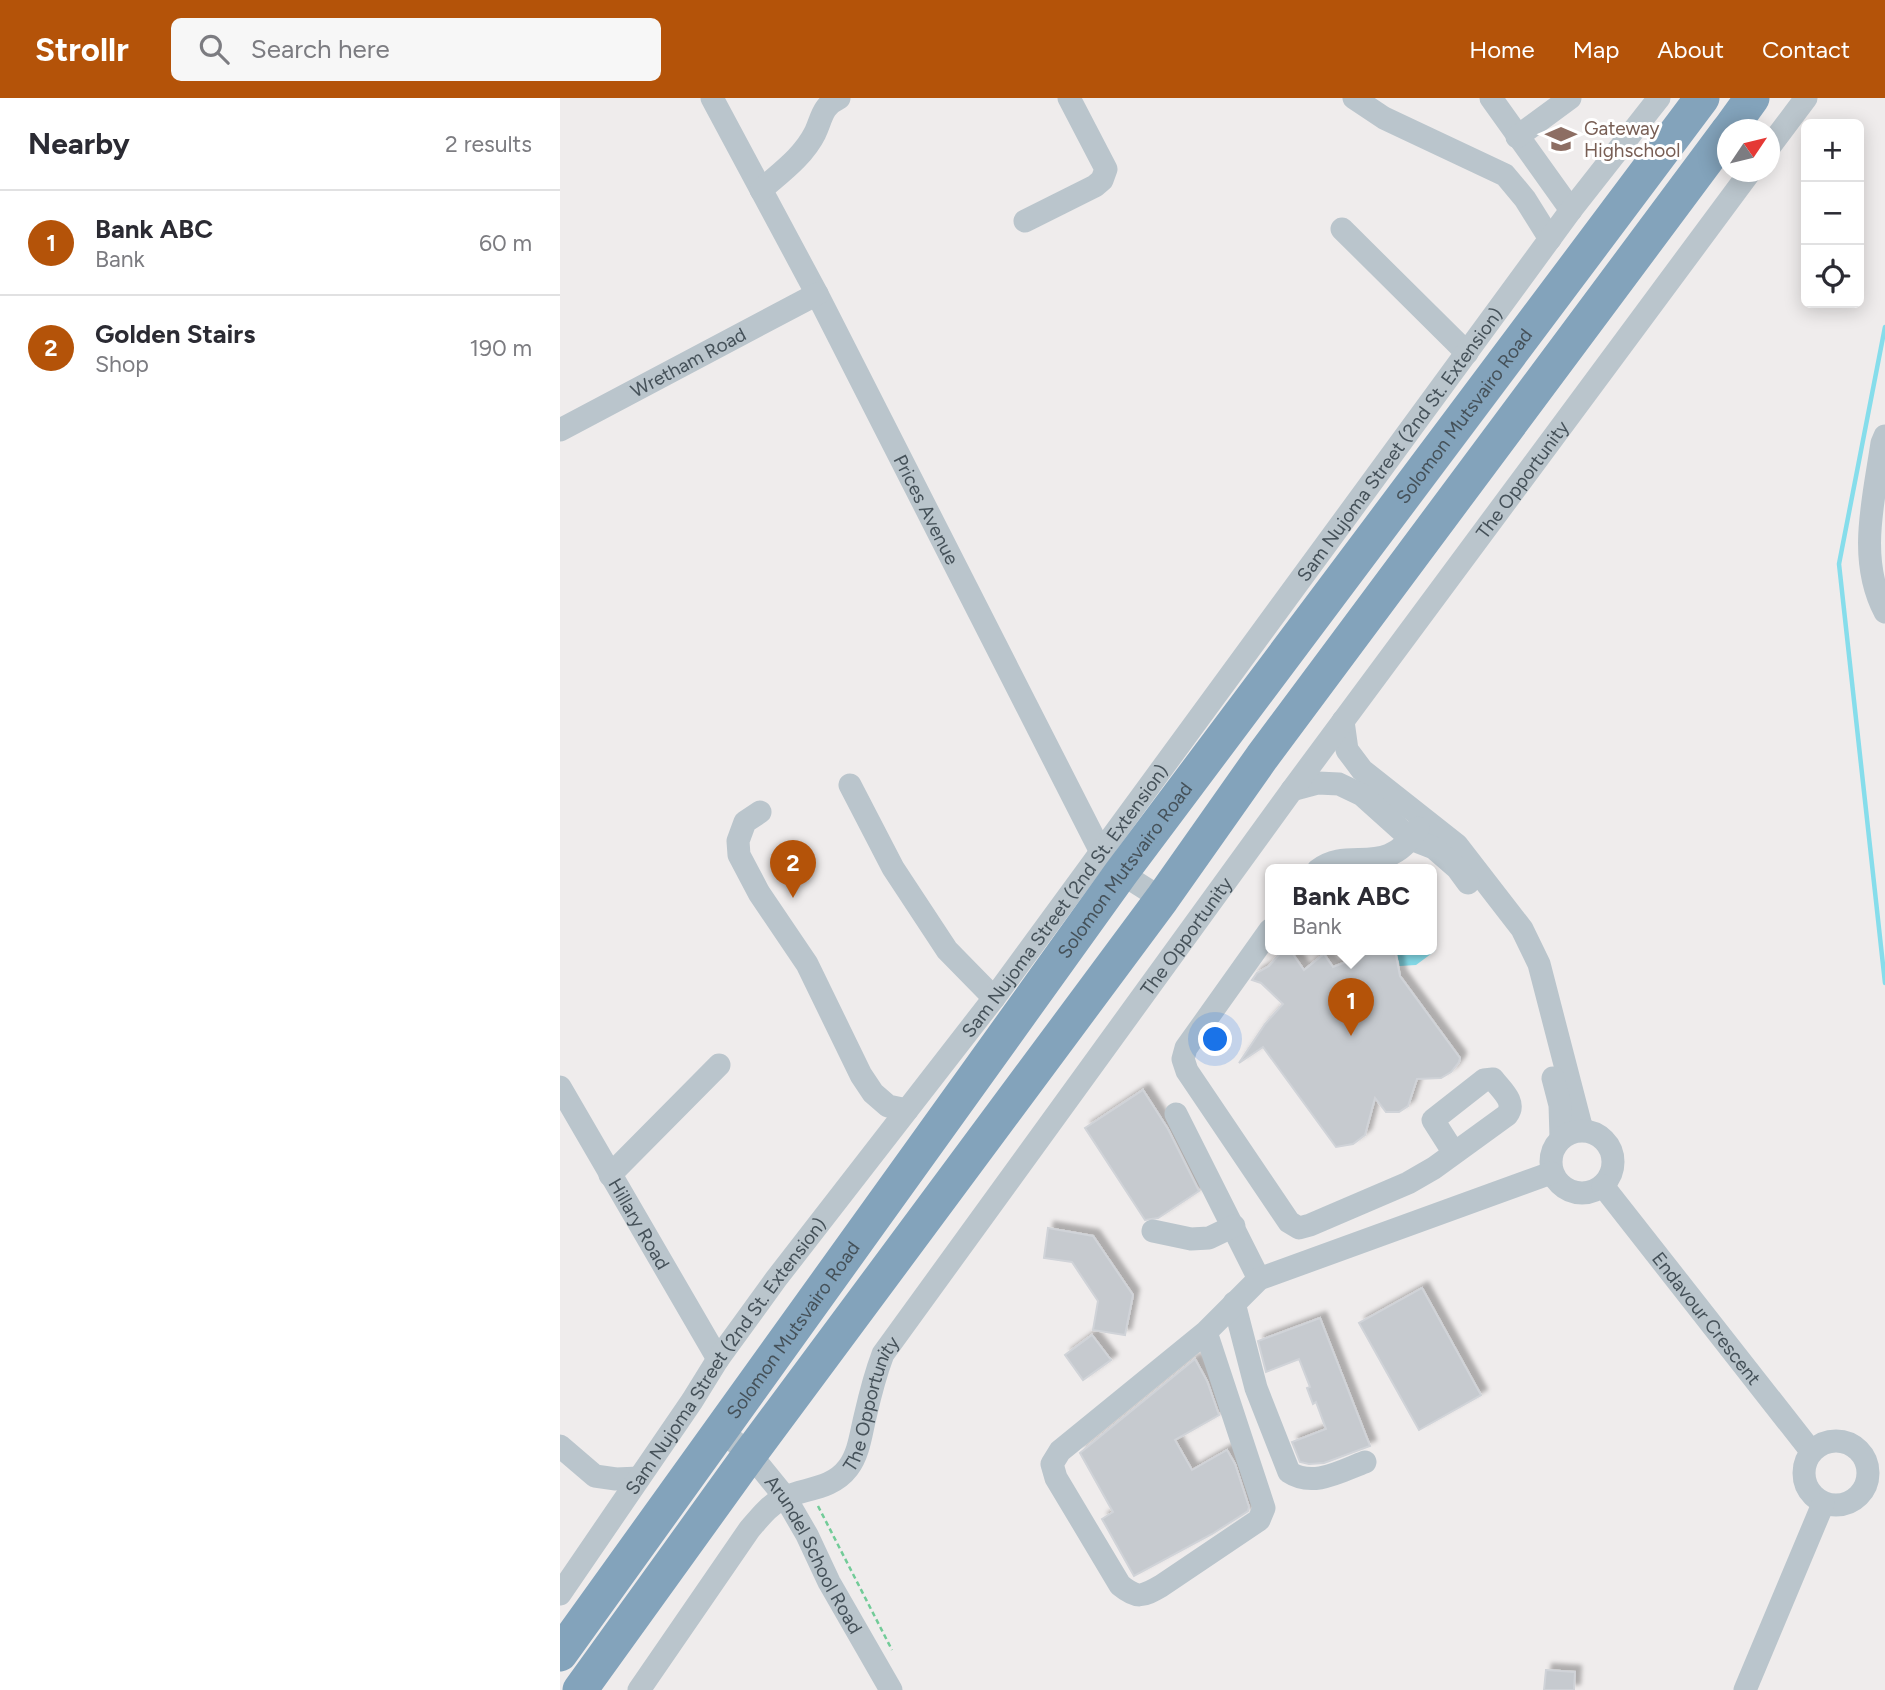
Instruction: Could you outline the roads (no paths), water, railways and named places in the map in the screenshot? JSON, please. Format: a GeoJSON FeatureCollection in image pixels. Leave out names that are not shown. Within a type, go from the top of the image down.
{"type":"FeatureCollection","features":[{"type":"Feature","properties":{"kind":"highway","name":"Solomon Mutsvairo Road"},"geometry":{"type":"LineString","coordinates":[[560,1654],[858,1242],[1111,862],[1702,98]]}},
{"type":"Feature","properties":{"kind":"highway"},"geometry":{"type":"LineString","coordinates":[[1736,119],[1752,98]]}},
{"type":"Feature","properties":{"kind":"highway"},"geometry":{"type":"LineString","coordinates":[[580,1690],[750,1454],[1162,899],[1270,746],[1717,145]]}},
{"type":"Feature","properties":{"kind":"street","name":"Prices Avenue"},"geometry":{"type":"LineString","coordinates":[[712,98],[1111,862]]}},
{"type":"Feature","properties":{"kind":"street"},"geometry":{"type":"LineString","coordinates":[[761,190],[804,150],[818,126],[820,114],[839,98]]}},
{"type":"Feature","properties":{"kind":"street"},"geometry":{"type":"LineString","coordinates":[[1025,221],[1095,186],[1102,180],[1106,169],[1069,98]]}},
{"type":"Feature","properties":{"kind":"street"},"geometry":{"type":"LineString","coordinates":[[1354,98],[1384,118],[1505,175],[1525,199],[1550,239]]}},
{"type":"Feature","properties":{"kind":"street"},"geometry":{"type":"LineString","coordinates":[[1491,98],[1571,210]]}},
{"type":"Feature","properties":{"kind":"street"},"geometry":{"type":"LineString","coordinates":[[1517,137],[1570,98]]}},
{"type":"Feature","properties":{"kind":"street"},"geometry":{"type":"LineString","coordinates":[[1780,132],[1806,98]]}},
{"type":"Feature","properties":{"kind":"street","name":"Sam Nujoma Street (2nd St. Extension)"},"geometry":{"type":"LineString","coordinates":[[560,1594],[718,1359],[776,1279],[995,998],[1111,862],[1467,353],[1653,101]]}},
{"type":"Feature","properties":{"kind":"street","name":"The Opportunity"},"geometry":{"type":"LineString","coordinates":[[639,1690],[749,1530],[765,1511],[785,1497],[832,1482],[848,1468],[857,1450],[875,1375],[883,1354],[1292,790],[1743,182]]}},
{"type":"Feature","properties":{"kind":"street"},"geometry":{"type":"LineString","coordinates":[[1342,229],[1467,353]]}},
{"type":"Feature","properties":{"kind":"street","name":"Wretham Road"},"geometry":{"type":"LineString","coordinates":[[560,430],[817,295]]}},
{"type":"Feature","properties":{"kind":"street"},"geometry":{"type":"LineString","coordinates":[[1885,436],[1869,537],[1869,558],[1879,601],[1885,612]]}},
{"type":"Feature","properties":{"kind":"street"},"geometry":{"type":"LineString","coordinates":[[1343,721],[1347,750],[1417,829]]}},
{"type":"Feature","properties":{"kind":"street"},"geometry":{"type":"LineString","coordinates":[[1292,790],[1318,783],[1339,784],[1417,829],[1457,845],[1522,929],[1539,964],[1572,1133]]}},
{"type":"Feature","properties":{"kind":"street"},"geometry":{"type":"LineString","coordinates":[[849,786],[893,868],[947,950],[995,998]]}},
{"type":"Feature","properties":{"kind":"street"},"geometry":{"type":"LineString","coordinates":[[760,812],[745,821],[738,841],[739,855],[759,893],[807,964],[867,1084],[888,1106],[907,1110]]}},
{"type":"Feature","properties":{"kind":"street"},"geometry":{"type":"LineString","coordinates":[[1329,864],[1348,860],[1371,861],[1391,855],[1417,829]]}},
{"type":"Feature","properties":{"kind":"street"},"geometry":{"type":"LineString","coordinates":[[1111,862],[1162,899]]}},
{"type":"Feature","properties":{"kind":"street"},"geometry":{"type":"LineString","coordinates":[[1265,937],[1186,1048],[1183,1059],[1187,1071],[1289,1222],[1299,1228],[1310,1226],[1408,1183],[1454,1153]]}},
{"type":"Feature","properties":{"kind":"street"},"geometry":{"type":"LineString","coordinates":[[610,1175],[719,1065]]}},
{"type":"Feature","properties":{"kind":"street","name":"Hillary Road"},"geometry":{"type":"LineString","coordinates":[[560,1087],[718,1359]]}},
{"type":"Feature","properties":{"kind":"street"},"geometry":{"type":"LineString","coordinates":[[1176,1114],[1259,1279]]}},
{"type":"Feature","properties":{"kind":"street"},"geometry":{"type":"LineString","coordinates":[[1572,1133],[1600,1136],[1611,1151],[1613,1170],[1603,1186],[1584,1194],[1564,1189],[1551,1173],[1551,1153],[1572,1133]]}},
{"type":"Feature","properties":{"kind":"street"},"geometry":{"type":"LineString","coordinates":[[1206,1332],[1264,1508],[1259,1520],[1161,1586],[1144,1596],[1131,1594],[1120,1585],[1056,1478],[1052,1464],[1060,1451],[1206,1332],[1259,1279],[1551,1173]]}},
{"type":"Feature","properties":{"kind":"street","name":"Endavour Crescent"},"geometry":{"type":"LineString","coordinates":[[1603,1186],[1811,1451]]}},
{"type":"Feature","properties":{"kind":"street"},"geometry":{"type":"LineString","coordinates":[[1153,1231],[1191,1239],[1209,1238],[1234,1226]]}},
{"type":"Feature","properties":{"kind":"street"},"geometry":{"type":"LineString","coordinates":[[1234,1303],[1256,1388],[1289,1472],[1300,1479],[1319,1479],[1365,1462]]}},
{"type":"Feature","properties":{"kind":"street","name":"Arundel School Road"},"geometry":{"type":"LineString","coordinates":[[720,1430],[750,1454],[785,1497],[829,1582],[891,1690]]}},
{"type":"Feature","properties":{"kind":"street"},"geometry":{"type":"LineString","coordinates":[[1827,1441],[1846,1441],[1861,1452],[1875,1490],[1848,1504],[1823,1504],[1807,1490],[1802,1470],[1811,1451],[1827,1441]]}},
{"type":"Feature","properties":{"kind":"street"},"geometry":{"type":"LineString","coordinates":[[560,1446],[595,1476],[639,1478]]}},
{"type":"Feature","properties":{"kind":"street"},"geometry":{"type":"LineString","coordinates":[[1745,1690],[1823,1504]]}},
{"type":"Feature","properties":{"kind":"water"},"geometry":{"type":"Polygon","coordinates":[[[1397,955],[1430,955],[1416,965],[1400,966],[1397,955]]]}},
{"type":"Feature","properties":{"kind":"waterway"},"geometry":{"type":"LineString","coordinates":[[1885,327],[1839,564],[1885,983]]}},
{"type":"Feature","properties":{"kind":"place","name":"Gateway Highschool"},"geometry":{"type":"Point","coordinates":[1561,139]}},
{"type":"Feature","properties":{"kind":"place","name":"Golden Stairs"},"geometry":{"type":"Point","coordinates":[793,898]}},
{"type":"Feature","properties":{"kind":"place","name":"Bank ABC"},"geometry":{"type":"Point","coordinates":[1351,1036]}}]}
